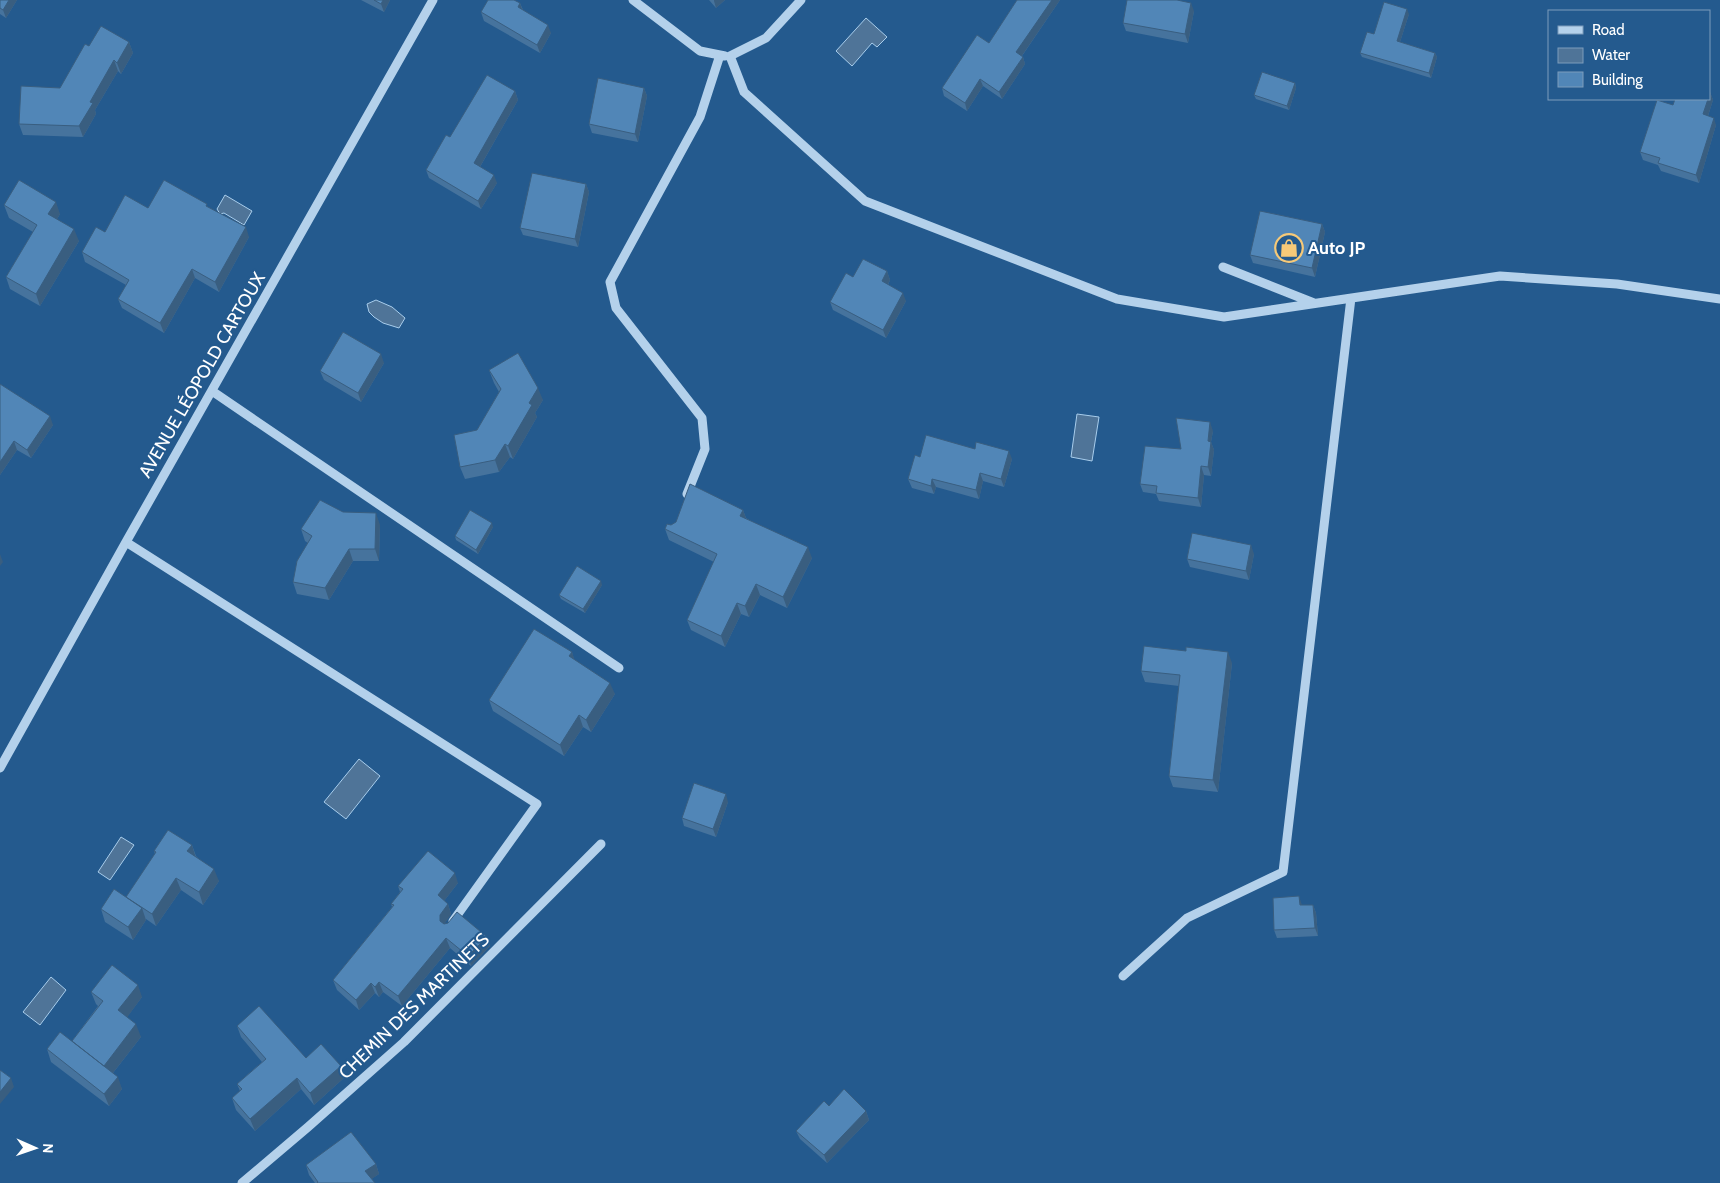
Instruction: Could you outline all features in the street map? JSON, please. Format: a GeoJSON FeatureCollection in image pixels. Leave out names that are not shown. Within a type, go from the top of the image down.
{"type":"FeatureCollection","features":[{"type":"Feature","properties":{"kind":"street","name":"AVENUE LÉOPOLD CARTOUX"},"geometry":{"type":"LineString","coordinates":[[0,768],[433,0]]}},
{"type":"Feature","properties":{"kind":"street"},"geometry":{"type":"LineString","coordinates":[[634,0],[700,51],[730,56],[766,38],[801,0]]}},
{"type":"Feature","properties":{"kind":"street"},"geometry":{"type":"LineString","coordinates":[[684,503],[705,449],[702,418],[616,308],[610,282],[700,118],[720,55]]}},
{"type":"Feature","properties":{"kind":"street"},"geometry":{"type":"LineString","coordinates":[[730,56],[744,92],[865,201],[1117,299],[1224,317],[1500,276],[1617,284],[1720,299]]}},
{"type":"Feature","properties":{"kind":"street"},"geometry":{"type":"LineString","coordinates":[[1223,267],[1315,304]]}},
{"type":"Feature","properties":{"kind":"street"},"geometry":{"type":"LineString","coordinates":[[1123,976],[1187,918],[1283,872],[1351,298]]}},
{"type":"Feature","properties":{"kind":"street"},"geometry":{"type":"LineString","coordinates":[[212,391],[619,668]]}},
{"type":"Feature","properties":{"kind":"street"},"geometry":{"type":"LineString","coordinates":[[126,542],[537,804],[448,928]]}},
{"type":"Feature","properties":{"kind":"street","name":"CHEMIN DES MARTINETS"},"geometry":{"type":"LineString","coordinates":[[242,1183],[404,1042],[602,844]]}},
{"type":"Feature","properties":{"kind":"water"},"geometry":{"type":"Polygon","coordinates":[[[866,18],[887,37],[877,47],[872,43],[852,66],[836,51],[866,18]]]}},
{"type":"Feature","properties":{"kind":"water"},"geometry":{"type":"Polygon","coordinates":[[[225,195],[252,211],[244,225],[224,213],[220,214],[217,209],[225,195]]]}},
{"type":"Feature","properties":{"kind":"water"},"geometry":{"type":"Polygon","coordinates":[[[376,300],[392,307],[405,318],[399,328],[383,323],[369,312],[367,304],[376,300]]]}},
{"type":"Feature","properties":{"kind":"water"},"geometry":{"type":"Polygon","coordinates":[[[1077,414],[1099,417],[1092,461],[1071,457],[1077,414]]]}},
{"type":"Feature","properties":{"kind":"water"},"geometry":{"type":"Polygon","coordinates":[[[359,759],[380,776],[346,819],[324,802],[359,759]]]}},
{"type":"Feature","properties":{"kind":"water"},"geometry":{"type":"Polygon","coordinates":[[[121,837],[134,845],[110,880],[98,872],[121,837]]]}},
{"type":"Feature","properties":{"kind":"water"},"geometry":{"type":"Polygon","coordinates":[[[51,977],[66,990],[40,1025],[23,1012],[51,977]]]}},
{"type":"Feature","properties":{"kind":"building"},"geometry":{"type":"Polygon","coordinates":[[[0,0],[9,0],[3,10],[0,8],[0,0]]]}},
{"type":"Feature","properties":{"kind":"building"},"geometry":{"type":"Polygon","coordinates":[[[374,0],[383,0],[381,4],[374,0]]]}},
{"type":"Feature","properties":{"kind":"building"},"geometry":{"type":"Polygon","coordinates":[[[488,0],[514,0],[520,3],[518,7],[548,25],[537,45],[481,12],[488,0]]]}},
{"type":"Feature","properties":{"kind":"building"},"geometry":{"type":"Polygon","coordinates":[[[1017,0],[1052,0],[1016,52],[1023,57],[999,92],[980,79],[965,103],[942,88],[977,35],[989,43],[1017,0]]]}},
{"type":"Feature","properties":{"kind":"building"},"geometry":{"type":"Polygon","coordinates":[[[1127,0],[1177,0],[1191,3],[1185,34],[1123,23],[1127,0]]]}},
{"type":"Feature","properties":{"kind":"building"},"geometry":{"type":"Polygon","coordinates":[[[1384,2],[1407,9],[1397,41],[1435,53],[1429,73],[1360,53],[1367,32],[1374,34],[1384,2]]]}},
{"type":"Feature","properties":{"kind":"building"},"geometry":{"type":"Polygon","coordinates":[[[101,26],[129,42],[117,63],[114,60],[90,102],[93,103],[79,126],[19,124],[21,86],[60,88],[85,44],[89,46],[101,26]]]}},
{"type":"Feature","properties":{"kind":"building"},"geometry":{"type":"Polygon","coordinates":[[[1262,72],[1295,83],[1287,106],[1254,95],[1262,72]]]}},
{"type":"Feature","properties":{"kind":"building"},"geometry":{"type":"Polygon","coordinates":[[[487,75],[515,91],[474,163],[494,175],[478,201],[426,170],[446,135],[450,137],[487,75]]]}},
{"type":"Feature","properties":{"kind":"building"},"geometry":{"type":"Polygon","coordinates":[[[598,78],[644,88],[635,134],[589,124],[598,78]]]}},
{"type":"Feature","properties":{"kind":"building"},"geometry":{"type":"Polygon","coordinates":[[[1657,100],[1673,105],[1675,100],[1708,100],[1703,114],[1714,118],[1696,175],[1658,163],[1660,158],[1640,152],[1657,100]]]}},
{"type":"Feature","properties":{"kind":"building"},"geometry":{"type":"Polygon","coordinates":[[[532,173],[586,184],[575,239],[520,228],[532,173]]]}},
{"type":"Feature","properties":{"kind":"building"},"geometry":{"type":"Polygon","coordinates":[[[19,180],[56,202],[48,214],[74,229],[36,294],[6,277],[37,225],[4,205],[19,180]]]}},
{"type":"Feature","properties":{"kind":"building"},"geometry":{"type":"Polygon","coordinates":[[[164,180],[207,204],[206,206],[246,227],[215,282],[192,269],[160,323],[118,299],[129,280],[82,252],[96,227],[105,232],[125,195],[148,208],[164,180]]]}},
{"type":"Feature","properties":{"kind":"building","name":"Auto JP"},"geometry":{"type":"Polygon","coordinates":[[[1260,211],[1322,224],[1312,268],[1250,255],[1260,211]]]}},
{"type":"Feature","properties":{"kind":"building"},"geometry":{"type":"Polygon","coordinates":[[[863,259],[887,271],[882,281],[903,293],[883,330],[830,302],[846,273],[853,277],[863,259]]]}},
{"type":"Feature","properties":{"kind":"building"},"geometry":{"type":"Polygon","coordinates":[[[343,332],[381,354],[358,393],[320,371],[343,332]]]}},
{"type":"Feature","properties":{"kind":"building"},"geometry":{"type":"Polygon","coordinates":[[[518,353],[538,388],[529,403],[532,405],[508,446],[505,444],[495,460],[460,467],[454,435],[477,430],[501,389],[489,370],[518,353]]]}},
{"type":"Feature","properties":{"kind":"building"},"geometry":{"type":"Polygon","coordinates":[[[0,384],[50,416],[27,450],[14,441],[0,462],[0,384]]]}},
{"type":"Feature","properties":{"kind":"building"},"geometry":{"type":"Polygon","coordinates":[[[1176,418],[1210,422],[1208,441],[1211,442],[1208,467],[1201,466],[1198,498],[1156,493],[1157,486],[1140,484],[1145,446],[1181,449],[1176,418]]]}},
{"type":"Feature","properties":{"kind":"building"},"geometry":{"type":"Polygon","coordinates":[[[926,435],[975,449],[976,442],[1009,451],[1001,479],[980,473],[976,490],[932,479],[931,486],[908,479],[915,455],[920,457],[926,435]]]}},
{"type":"Feature","properties":{"kind":"building"},"geometry":{"type":"Polygon","coordinates":[[[690,484],[743,510],[740,516],[808,547],[783,597],[756,584],[745,606],[737,603],[721,636],[687,620],[717,554],[665,529],[667,524],[671,525],[676,522],[690,484]]]}},
{"type":"Feature","properties":{"kind":"building"},"geometry":{"type":"Polygon","coordinates":[[[320,500],[343,512],[376,513],[375,549],[349,549],[325,588],[293,582],[297,561],[312,536],[301,529],[320,500]]]}},
{"type":"Feature","properties":{"kind":"building"},"geometry":{"type":"Polygon","coordinates":[[[470,510],[492,523],[476,550],[455,536],[470,510]]]}},
{"type":"Feature","properties":{"kind":"building"},"geometry":{"type":"Polygon","coordinates":[[[1192,533],[1251,545],[1246,571],[1187,559],[1192,533]]]}},
{"type":"Feature","properties":{"kind":"building"},"geometry":{"type":"Polygon","coordinates":[[[577,566],[601,581],[583,609],[559,595],[577,566]]]}},
{"type":"Feature","properties":{"kind":"building"},"geometry":{"type":"Polygon","coordinates":[[[534,629],[572,652],[569,656],[610,683],[586,720],[579,715],[560,745],[489,700],[534,629]]]}},
{"type":"Feature","properties":{"kind":"building"},"geometry":{"type":"Polygon","coordinates":[[[1144,646],[1186,651],[1186,647],[1228,652],[1213,780],[1169,776],[1180,675],[1141,671],[1144,646]]]}},
{"type":"Feature","properties":{"kind":"building"},"geometry":{"type":"Polygon","coordinates":[[[694,783],[726,794],[713,829],[682,818],[694,783]]]}},
{"type":"Feature","properties":{"kind":"building"},"geometry":{"type":"Polygon","coordinates":[[[168,830],[192,845],[187,851],[214,869],[199,892],[176,878],[152,914],[126,897],[156,852],[154,851],[168,830]]]}},
{"type":"Feature","properties":{"kind":"building"},"geometry":{"type":"Polygon","coordinates":[[[428,851],[455,873],[438,895],[448,904],[440,915],[440,921],[444,924],[448,923],[457,912],[487,937],[468,956],[446,938],[398,996],[379,982],[375,987],[371,983],[356,1000],[333,980],[394,905],[391,904],[403,889],[398,886],[428,851]]]}},
{"type":"Feature","properties":{"kind":"building"},"geometry":{"type":"Polygon","coordinates":[[[114,889],[142,908],[128,927],[101,909],[114,889]]]}},
{"type":"Feature","properties":{"kind":"building"},"geometry":{"type":"Polygon","coordinates":[[[1299,896],[1300,905],[1313,905],[1315,928],[1274,930],[1273,898],[1299,896]]]}},
{"type":"Feature","properties":{"kind":"building"},"geometry":{"type":"Polygon","coordinates":[[[112,965],[138,985],[118,1010],[136,1024],[104,1066],[72,1041],[103,1001],[91,992],[112,965]]]}},
{"type":"Feature","properties":{"kind":"building"},"geometry":{"type":"Polygon","coordinates":[[[259,1006],[306,1058],[321,1044],[341,1066],[310,1093],[297,1078],[250,1119],[232,1098],[242,1089],[237,1084],[266,1059],[237,1026],[259,1006]]]}},
{"type":"Feature","properties":{"kind":"building"},"geometry":{"type":"Polygon","coordinates":[[[60,1032],[118,1077],[104,1094],[47,1049],[60,1032]]]}},
{"type":"Feature","properties":{"kind":"building"},"geometry":{"type":"Polygon","coordinates":[[[0,1070],[11,1078],[0,1092],[0,1070]]]}},
{"type":"Feature","properties":{"kind":"building"},"geometry":{"type":"Polygon","coordinates":[[[844,1089],[866,1111],[824,1155],[796,1131],[824,1101],[829,1106],[844,1089]]]}},
{"type":"Feature","properties":{"kind":"building"},"geometry":{"type":"Polygon","coordinates":[[[351,1132],[376,1164],[365,1171],[375,1183],[317,1183],[306,1165],[351,1132]]]}},
{"type":"Feature","properties":{"kind":"place","name":"Auto JP"},"geometry":{"type":"Point","coordinates":[1289,248]}}]}
